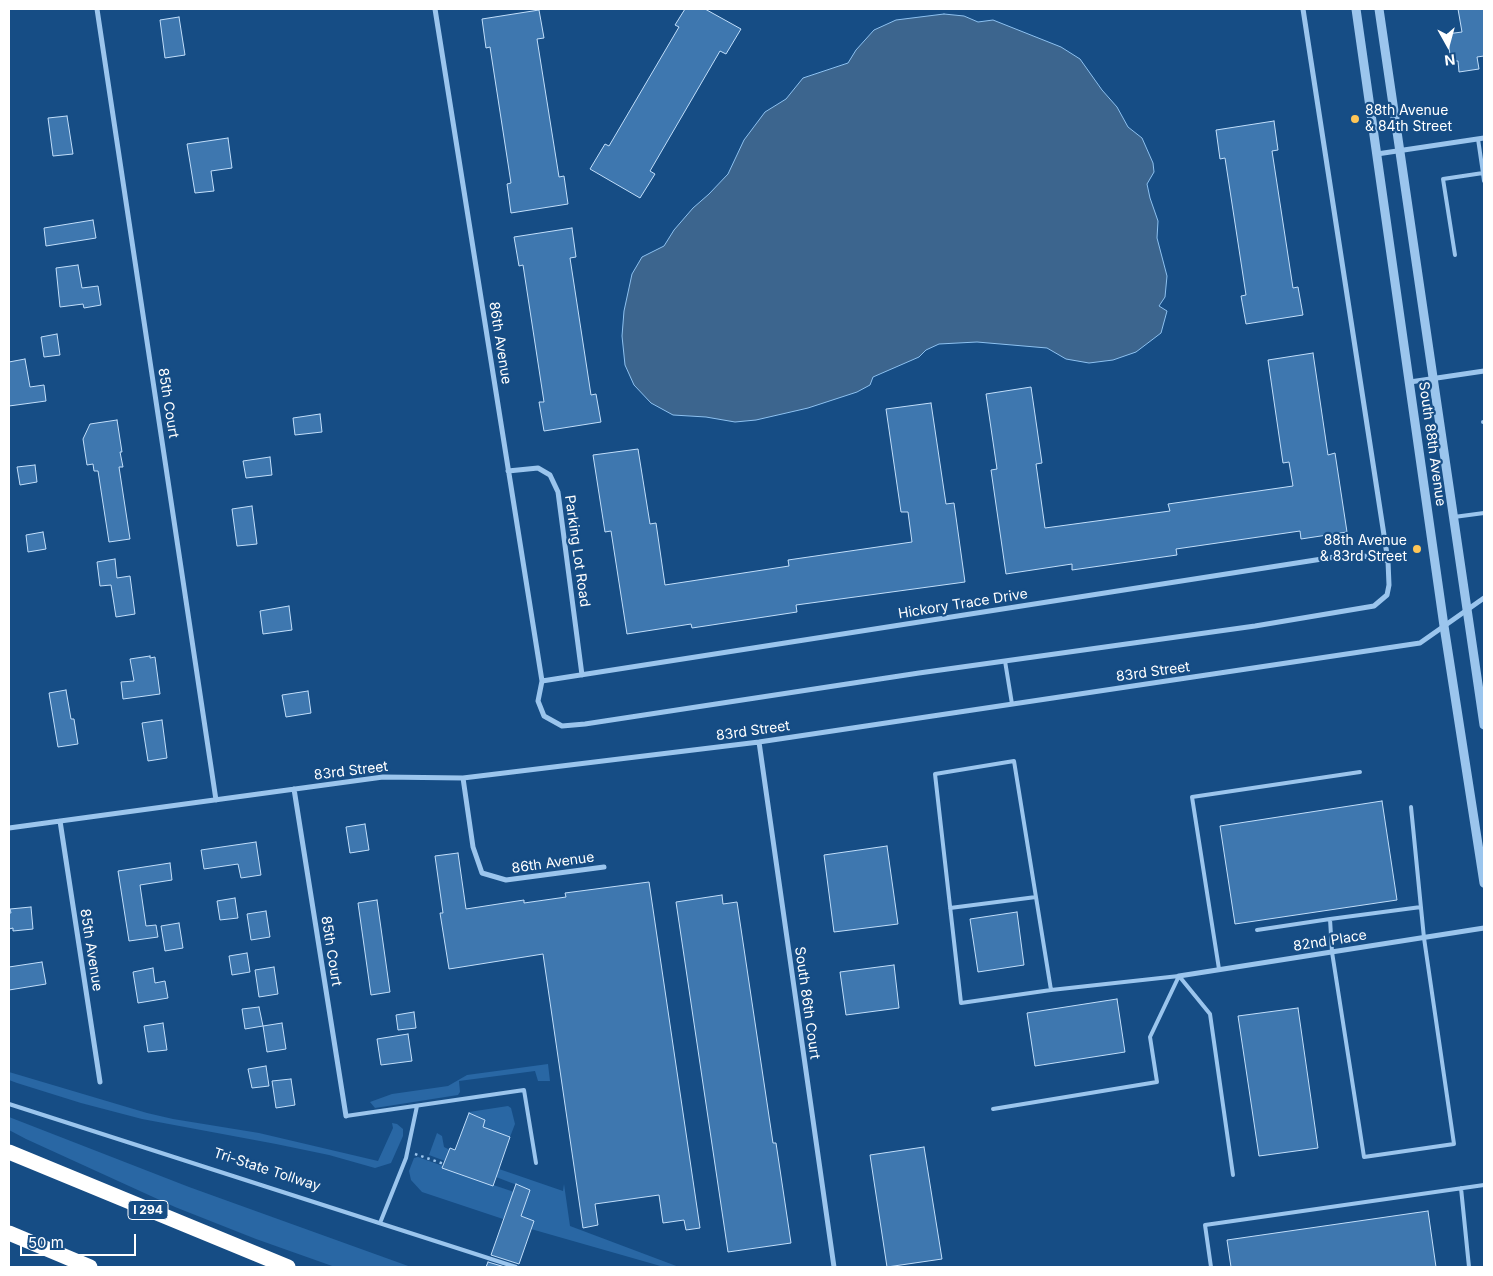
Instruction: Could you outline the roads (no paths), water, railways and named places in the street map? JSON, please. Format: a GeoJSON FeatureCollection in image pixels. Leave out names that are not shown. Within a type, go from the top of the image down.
{"type":"FeatureCollection","features":[{"type":"Feature","properties":{"kind":"highway","name":"I 294"},"geometry":{"type":"LineString","coordinates":[[9,1152],[288,1267]]}},
{"type":"Feature","properties":{"kind":"highway"},"geometry":{"type":"LineString","coordinates":[[9,1233],[90,1267]]}},
{"type":"Feature","properties":{"kind":"street","name":"85th Court"},"geometry":{"type":"LineString","coordinates":[[97,9],[216,800]]}},
{"type":"Feature","properties":{"kind":"street","name":"86th Avenue"},"geometry":{"type":"LineString","coordinates":[[436,9],[542,681],[538,701],[544,716],[562,726],[1256,626],[1374,606],[1387,595],[1389,585],[1388,562],[1303,9]]}},
{"type":"Feature","properties":{"kind":"street","name":"South 88th Avenue"},"geometry":{"type":"LineString","coordinates":[[1356,9],[1444,626],[1484,884]]}},
{"type":"Feature","properties":{"kind":"street","name":"South 88th Avenue"},"geometry":{"type":"LineString","coordinates":[[1379,9],[1484,725]]}},
{"type":"Feature","properties":{"kind":"street"},"geometry":{"type":"LineString","coordinates":[[1377,154],[1484,138]]}},
{"type":"Feature","properties":{"kind":"street"},"geometry":{"type":"LineString","coordinates":[[1410,382],[1484,371]]}},
{"type":"Feature","properties":{"kind":"street","name":"Parking Lot Road"},"geometry":{"type":"LineString","coordinates":[[508,471],[538,468],[550,475],[558,492],[582,675]]}},
{"type":"Feature","properties":{"kind":"street","name":"Hickory Trace Drive"},"geometry":{"type":"LineString","coordinates":[[542,681],[1354,554],[1388,562]]}},
{"type":"Feature","properties":{"kind":"street","name":"83rd Street"},"geometry":{"type":"LineString","coordinates":[[9,828],[383,777],[463,778],[759,742],[1420,643],[1484,598]]}},
{"type":"Feature","properties":{"kind":"street","name":"South 86th Court"},"geometry":{"type":"LineString","coordinates":[[759,742],[834,1267]]}},
{"type":"Feature","properties":{"kind":"street","name":"86th Avenue"},"geometry":{"type":"LineString","coordinates":[[463,778],[473,847],[482,873],[506,880],[604,867]]}},
{"type":"Feature","properties":{"kind":"street","name":"85th Court"},"geometry":{"type":"LineString","coordinates":[[294,789],[346,1116]]}},
{"type":"Feature","properties":{"kind":"street","name":"85th Avenue"},"geometry":{"type":"LineString","coordinates":[[60,821],[100,1082]]}},
{"type":"Feature","properties":{"kind":"street","name":"82nd Place"},"geometry":{"type":"LineString","coordinates":[[1179,976],[1484,928]]}},
{"type":"Feature","properties":{"kind":"lane"},"geometry":{"type":"LineString","coordinates":[[1478,139],[1484,181]]}},
{"type":"Feature","properties":{"kind":"lane"},"geometry":{"type":"LineString","coordinates":[[1455,255],[1443,179],[1483,173]]}},
{"type":"Feature","properties":{"kind":"lane"},"geometry":{"type":"LineString","coordinates":[[1454,517],[1484,513]]}},
{"type":"Feature","properties":{"kind":"lane"},"geometry":{"type":"LineString","coordinates":[[1005,661],[1012,704]]}},
{"type":"Feature","properties":{"kind":"lane"},"geometry":{"type":"LineString","coordinates":[[1050,990],[1014,761],[935,774],[961,1003],[1050,990],[1179,976]]}},
{"type":"Feature","properties":{"kind":"lane"},"geometry":{"type":"LineString","coordinates":[[1220,969],[1192,797],[1360,772]]}},
{"type":"Feature","properties":{"kind":"lane"},"geometry":{"type":"LineString","coordinates":[[1330,919],[1332,952],[1364,1158],[1454,1144],[1424,938],[1411,807]]}},
{"type":"Feature","properties":{"kind":"lane"},"geometry":{"type":"LineString","coordinates":[[950,908],[1036,898]]}},
{"type":"Feature","properties":{"kind":"lane"},"geometry":{"type":"LineString","coordinates":[[1257,930],[1421,908]]}},
{"type":"Feature","properties":{"kind":"lane"},"geometry":{"type":"LineString","coordinates":[[993,1109],[1157,1082],[1150,1036],[1179,976]]}},
{"type":"Feature","properties":{"kind":"lane"},"geometry":{"type":"LineString","coordinates":[[1179,976],[1210,1014],[1233,1175]]}},
{"type":"Feature","properties":{"kind":"lane"},"geometry":{"type":"LineString","coordinates":[[346,1116],[524,1090],[536,1162]]}},
{"type":"Feature","properties":{"kind":"lane","name":"Tri-State Tollway"},"geometry":{"type":"LineString","coordinates":[[9,1104],[516,1267]]}},
{"type":"Feature","properties":{"kind":"lane"},"geometry":{"type":"LineString","coordinates":[[380,1223],[407,1151],[417,1106]]}},
{"type":"Feature","properties":{"kind":"lane"},"geometry":{"type":"LineString","coordinates":[[1211,1267],[1204,1225],[1484,1185]]}},
{"type":"Feature","properties":{"kind":"lane"},"geometry":{"type":"LineString","coordinates":[[1461,1188],[1469,1267]]}},
{"type":"Feature","properties":{"kind":"place","name":"88th Avenue & 84th Street"},"geometry":{"type":"Point","coordinates":[1355,119]}},
{"type":"Feature","properties":{"kind":"place","name":"88th Avenue & 83rd Street"},"geometry":{"type":"Point","coordinates":[1417,549]}}]}
